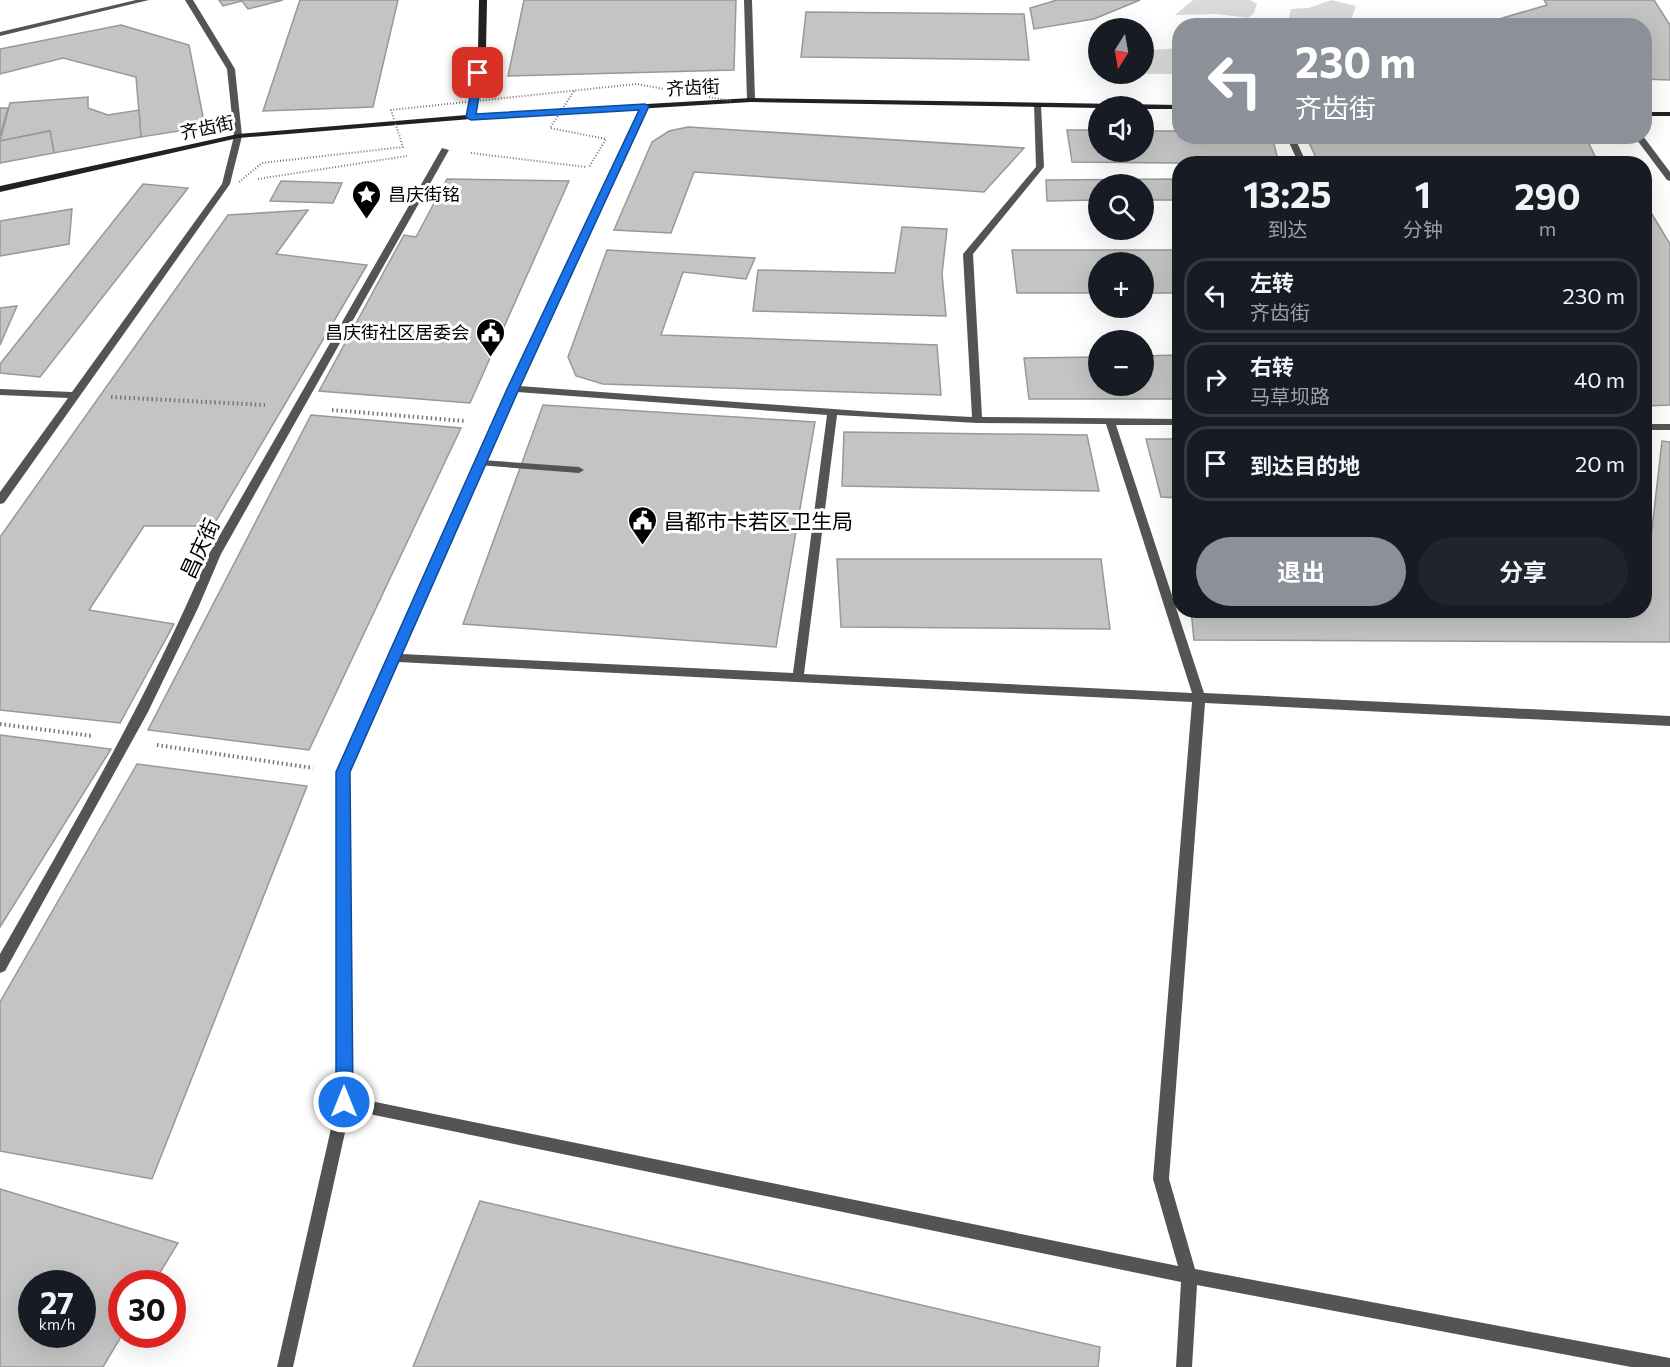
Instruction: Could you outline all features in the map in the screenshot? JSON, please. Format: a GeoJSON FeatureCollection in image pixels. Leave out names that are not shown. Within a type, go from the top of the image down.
{"type":"FeatureCollection","features":[{"type":"Feature","properties":{"kind":"main road"},"geometry":{"type":"LineString","coordinates":[[471,117],[482,51],[483,0]]}},
{"type":"Feature","properties":{"kind":"main road","name":"齐齿街"},"geometry":{"type":"LineString","coordinates":[[0,189],[238,136],[471,117],[751,100],[1172,107]]}},
{"type":"Feature","properties":{"kind":"main road"},"geometry":{"type":"LineString","coordinates":[[1652,114],[1670,114]]}},
{"type":"Feature","properties":{"kind":"street"},"geometry":{"type":"LineString","coordinates":[[0,34],[145,0]]}},
{"type":"Feature","properties":{"kind":"street"},"geometry":{"type":"LineString","coordinates":[[0,500],[226,184],[238,136],[231,69],[189,0]]}},
{"type":"Feature","properties":{"kind":"street"},"geometry":{"type":"LineString","coordinates":[[748,0],[751,100]]}},
{"type":"Feature","properties":{"kind":"street"},"geometry":{"type":"LineString","coordinates":[[977,420],[968,254],[1040,167],[1037,105]]}},
{"type":"Feature","properties":{"kind":"street"},"geometry":{"type":"LineString","coordinates":[[285,1367],[344,1102],[343,772],[513,389],[645,106]]}},
{"type":"Feature","properties":{"kind":"street"},"geometry":{"type":"LineString","coordinates":[[1644,144],[1670,178]]}},
{"type":"Feature","properties":{"kind":"street","name":"昌庆街"},"geometry":{"type":"LineString","coordinates":[[0,967],[128,740],[190,617],[215,554],[445,150]]}},
{"type":"Feature","properties":{"kind":"street"},"geometry":{"type":"LineString","coordinates":[[513,389],[977,420],[1172,422]]}},
{"type":"Feature","properties":{"kind":"street"},"geometry":{"type":"LineString","coordinates":[[0,392],[75,395]]}},
{"type":"Feature","properties":{"kind":"street"},"geometry":{"type":"LineString","coordinates":[[798,677],[832,412]]}},
{"type":"Feature","properties":{"kind":"street"},"geometry":{"type":"LineString","coordinates":[[1110,421],[1172,613]]}},
{"type":"Feature","properties":{"kind":"street"},"geometry":{"type":"LineString","coordinates":[[1652,427],[1670,428]]}},
{"type":"Feature","properties":{"kind":"street"},"geometry":{"type":"LineString","coordinates":[[482,462],[579,470]]}},
{"type":"Feature","properties":{"kind":"street"},"geometry":{"type":"LineString","coordinates":[[1174,618],[1199,696],[1161,1179],[1189,1276],[1184,1367]]}},
{"type":"Feature","properties":{"kind":"street"},"geometry":{"type":"LineString","coordinates":[[395,658],[1670,721]]}},
{"type":"Feature","properties":{"kind":"street"},"geometry":{"type":"LineString","coordinates":[[344,1102],[1189,1276],[1670,1366]]}},
{"type":"Feature","properties":{"kind":"path"},"geometry":{"type":"LineString","coordinates":[[239,182],[262,163],[403,147],[391,110],[636,84],[732,101]]}},
{"type":"Feature","properties":{"kind":"path"},"geometry":{"type":"LineString","coordinates":[[575,91],[550,128],[606,139],[589,167]]}},
{"type":"Feature","properties":{"kind":"path"},"geometry":{"type":"LineString","coordinates":[[0,724],[128,740],[343,772]]}},
{"type":"Feature","properties":{"kind":"shaded area"},"geometry":{"type":"Polygon","coordinates":[[[1193,0],[1250,0],[1257,4],[1254,13],[1248,18],[1217,14],[1175,15],[1193,0]]]}},
{"type":"Feature","properties":{"kind":"shaded area"},"geometry":{"type":"Polygon","coordinates":[[[1331,0],[1356,6],[1352,18],[1289,18],[1291,9],[1309,8],[1331,0]]]}},
{"type":"Feature","properties":{"kind":"shaded area"},"geometry":{"type":"Polygon","coordinates":[[[1172,49],[1172,74],[1154,74],[1154,50],[1172,49]]]}},
{"type":"Feature","properties":{"kind":"building"},"geometry":{"type":"Polygon","coordinates":[[[219,0],[283,0],[248,9],[242,1],[223,6],[219,0]]]}},
{"type":"Feature","properties":{"kind":"building"},"geometry":{"type":"Polygon","coordinates":[[[300,0],[398,0],[373,107],[263,111],[300,0]]]}},
{"type":"Feature","properties":{"kind":"building"},"geometry":{"type":"Polygon","coordinates":[[[524,0],[736,0],[734,70],[508,76],[524,0]]]}},
{"type":"Feature","properties":{"kind":"building"},"geometry":{"type":"Polygon","coordinates":[[[1057,0],[1140,0],[1096,18],[1034,29],[1030,8],[1057,0]]]}},
{"type":"Feature","properties":{"kind":"building"},"geometry":{"type":"Polygon","coordinates":[[[1544,0],[1654,0],[1670,25],[1670,80],[1652,79],[1652,18],[1503,18],[1547,5],[1544,0]]]}},
{"type":"Feature","properties":{"kind":"building"},"geometry":{"type":"Polygon","coordinates":[[[806,12],[1024,14],[1029,60],[801,57],[806,12]]]}},
{"type":"Feature","properties":{"kind":"building"},"geometry":{"type":"Polygon","coordinates":[[[121,25],[189,45],[205,127],[141,137],[136,77],[63,58],[0,74],[0,49],[121,25]]]}},
{"type":"Feature","properties":{"kind":"building"},"geometry":{"type":"Polygon","coordinates":[[[88,97],[88,108],[108,115],[139,110],[141,137],[54,153],[50,131],[0,141],[10,103],[88,97]]]}},
{"type":"Feature","properties":{"kind":"building"},"geometry":{"type":"Polygon","coordinates":[[[0,108],[8,108],[0,136],[0,108]]]}},
{"type":"Feature","properties":{"kind":"building"},"geometry":{"type":"Polygon","coordinates":[[[688,127],[1024,148],[984,192],[694,172],[671,233],[614,230],[652,142],[669,131],[688,127]]]}},
{"type":"Feature","properties":{"kind":"building"},"geometry":{"type":"Polygon","coordinates":[[[1067,130],[1088,130],[1088,162],[1154,162],[1154,131],[1172,131],[1172,144],[1274,144],[1277,156],[1172,156],[1172,163],[1072,162],[1067,130]]]}},
{"type":"Feature","properties":{"kind":"building"},"geometry":{"type":"Polygon","coordinates":[[[50,131],[54,153],[0,163],[0,141],[50,131]]]}},
{"type":"Feature","properties":{"kind":"building"},"geometry":{"type":"Polygon","coordinates":[[[1310,144],[1589,144],[1595,156],[1315,156],[1310,144]]]}},
{"type":"Feature","properties":{"kind":"building"},"geometry":{"type":"Polygon","coordinates":[[[447,179],[569,181],[470,403],[319,391],[404,235],[416,237],[447,179]]]}},
{"type":"Feature","properties":{"kind":"building"},"geometry":{"type":"Polygon","coordinates":[[[1154,179],[1172,179],[1172,200],[1154,200],[1154,179]]]}},
{"type":"Feature","properties":{"kind":"building"},"geometry":{"type":"Polygon","coordinates":[[[1046,180],[1088,180],[1088,200],[1047,201],[1046,180]]]}},
{"type":"Feature","properties":{"kind":"building"},"geometry":{"type":"Polygon","coordinates":[[[281,181],[342,183],[333,203],[270,201],[281,181]]]}},
{"type":"Feature","properties":{"kind":"building"},"geometry":{"type":"Polygon","coordinates":[[[143,184],[188,188],[40,377],[0,373],[0,364],[143,184]]]}},
{"type":"Feature","properties":{"kind":"building"},"geometry":{"type":"Polygon","coordinates":[[[72,209],[69,244],[0,256],[0,221],[72,209]]]}},
{"type":"Feature","properties":{"kind":"building"},"geometry":{"type":"Polygon","coordinates":[[[308,210],[276,254],[367,265],[213,526],[144,526],[89,610],[174,624],[120,723],[0,710],[0,537],[228,215],[308,210]]]}},
{"type":"Feature","properties":{"kind":"building"},"geometry":{"type":"Polygon","coordinates":[[[1652,214],[1670,244],[1670,405],[1652,406],[1652,214]]]}},
{"type":"Feature","properties":{"kind":"building"},"geometry":{"type":"Polygon","coordinates":[[[902,227],[947,229],[942,274],[946,316],[753,311],[758,270],[895,273],[902,227]]]}},
{"type":"Feature","properties":{"kind":"building"},"geometry":{"type":"Polygon","coordinates":[[[607,250],[755,258],[746,279],[683,272],[661,335],[937,345],[941,395],[603,384],[576,376],[568,357],[607,250]]]}},
{"type":"Feature","properties":{"kind":"building"},"geometry":{"type":"Polygon","coordinates":[[[1012,250],[1172,250],[1172,293],[1154,293],[1154,252],[1088,252],[1088,293],[1017,293],[1012,250]]]}},
{"type":"Feature","properties":{"kind":"building"},"geometry":{"type":"Polygon","coordinates":[[[17,306],[0,345],[0,308],[17,306]]]}},
{"type":"Feature","properties":{"kind":"building"},"geometry":{"type":"Polygon","coordinates":[[[1172,355],[1172,399],[1029,399],[1024,358],[1088,357],[1088,396],[1154,396],[1154,356],[1172,355]]]}},
{"type":"Feature","properties":{"kind":"building","name":"昌都市卡若区卫生局"},"geometry":{"type":"Polygon","coordinates":[[[543,405],[815,422],[776,647],[463,624],[543,405]]]}},
{"type":"Feature","properties":{"kind":"building"},"geometry":{"type":"Polygon","coordinates":[[[311,415],[461,428],[309,750],[148,730],[311,415]]]}},
{"type":"Feature","properties":{"kind":"building"},"geometry":{"type":"Polygon","coordinates":[[[844,432],[1087,435],[1099,491],[842,486],[844,432]]]}},
{"type":"Feature","properties":{"kind":"building"},"geometry":{"type":"Polygon","coordinates":[[[1146,439],[1172,439],[1172,498],[1161,497],[1146,439]]]}},
{"type":"Feature","properties":{"kind":"building"},"geometry":{"type":"Polygon","coordinates":[[[1662,441],[1670,442],[1670,642],[1194,640],[1192,618],[1652,618],[1652,529],[1662,441]]]}},
{"type":"Feature","properties":{"kind":"building"},"geometry":{"type":"Polygon","coordinates":[[[837,559],[1101,559],[1110,629],[841,627],[837,559]]]}},
{"type":"Feature","properties":{"kind":"building"},"geometry":{"type":"Polygon","coordinates":[[[0,735],[111,749],[0,927],[0,735]]]}},
{"type":"Feature","properties":{"kind":"building"},"geometry":{"type":"Polygon","coordinates":[[[137,764],[307,786],[152,1179],[0,1151],[0,1002],[137,764]]]}},
{"type":"Feature","properties":{"kind":"building"},"geometry":{"type":"Polygon","coordinates":[[[0,1189],[178,1243],[162,1270],[108,1270],[108,1348],[114,1348],[103,1367],[0,1367],[0,1189]]]}},
{"type":"Feature","properties":{"kind":"building"},"geometry":{"type":"Polygon","coordinates":[[[480,1201],[1100,1347],[1098,1367],[413,1367],[480,1201]]]}},
{"type":"Feature","properties":{"kind":"place","name":"昌庆街铭"},"geometry":{"type":"Point","coordinates":[367,220]}},
{"type":"Feature","properties":{"kind":"place","name":"昌庆街社区居委会"},"geometry":{"type":"Point","coordinates":[490,358]}},
{"type":"Feature","properties":{"kind":"place","name":"昌都市卡若区卫生局"},"geometry":{"type":"Point","coordinates":[643,546]}},
{"type":"Feature","properties":{"kind":"route"},"geometry":{"type":"LineString","coordinates":[[344,1102],[343,772],[513,389],[645,106],[471,117],[478,73]]}}]}
